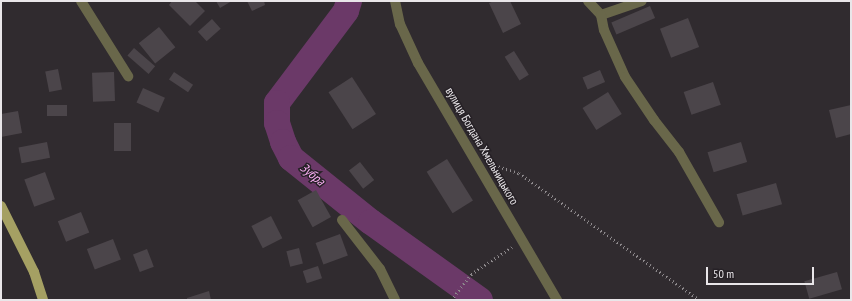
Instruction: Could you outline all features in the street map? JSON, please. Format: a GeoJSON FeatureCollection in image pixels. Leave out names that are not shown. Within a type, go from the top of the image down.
{"type":"FeatureCollection","features":[{"type":"Feature","properties":{"kind":"main road"},"geometry":{"type":"LineString","coordinates":[[1,206],[34,272],[43,300]]}},
{"type":"Feature","properties":{"kind":"street"},"geometry":{"type":"LineString","coordinates":[[82,1],[128,76]]}},
{"type":"Feature","properties":{"kind":"street","name":"вулиця Богдана Хмельницького"},"geometry":{"type":"LineString","coordinates":[[395,1],[400,24],[418,63],[557,300]]}},
{"type":"Feature","properties":{"kind":"street"},"geometry":{"type":"LineString","coordinates":[[588,1],[601,16],[607,37],[625,77],[654,120],[679,152],[719,222]]}},
{"type":"Feature","properties":{"kind":"street"},"geometry":{"type":"LineString","coordinates":[[601,16],[642,1]]}},
{"type":"Feature","properties":{"kind":"street"},"geometry":{"type":"LineString","coordinates":[[342,220],[380,269],[395,300]]}},
{"type":"Feature","properties":{"kind":"path"},"geometry":{"type":"LineString","coordinates":[[473,158],[518,173],[700,300]]}},
{"type":"Feature","properties":{"kind":"path"},"geometry":{"type":"LineString","coordinates":[[452,300],[468,279],[522,240]]}},
{"type":"Feature","properties":{"kind":"building"},"geometry":{"type":"Polygon","coordinates":[[[172,1],[195,1],[205,11],[190,26],[169,5],[172,1]]]}},
{"type":"Feature","properties":{"kind":"building"},"geometry":{"type":"Polygon","coordinates":[[[216,1],[232,1],[220,8],[216,1]]]}},
{"type":"Feature","properties":{"kind":"building"},"geometry":{"type":"Polygon","coordinates":[[[247,1],[264,1],[265,5],[252,11],[247,1]]]}},
{"type":"Feature","properties":{"kind":"building"},"geometry":{"type":"Polygon","coordinates":[[[494,1],[510,1],[521,24],[503,33],[489,3],[494,1]]]}},
{"type":"Feature","properties":{"kind":"building"},"geometry":{"type":"Polygon","coordinates":[[[650,6],[655,18],[616,34],[611,22],[650,6]]]}},
{"type":"Feature","properties":{"kind":"building"},"geometry":{"type":"Polygon","coordinates":[[[688,18],[699,47],[671,58],[660,29],[688,18]]]}},
{"type":"Feature","properties":{"kind":"building"},"geometry":{"type":"Polygon","coordinates":[[[212,19],[221,29],[207,41],[198,32],[212,19]]]}},
{"type":"Feature","properties":{"kind":"building"},"geometry":{"type":"Polygon","coordinates":[[[159,27],[175,47],[155,64],[139,43],[159,27]]]}},
{"type":"Feature","properties":{"kind":"building"},"geometry":{"type":"Polygon","coordinates":[[[134,48],[155,66],[149,74],[127,56],[134,48]]]}},
{"type":"Feature","properties":{"kind":"building"},"geometry":{"type":"Polygon","coordinates":[[[514,51],[529,75],[520,81],[505,57],[514,51]]]}},
{"type":"Feature","properties":{"kind":"building"},"geometry":{"type":"Polygon","coordinates":[[[58,69],[62,90],[49,92],[45,71],[58,69]]]}},
{"type":"Feature","properties":{"kind":"building"},"geometry":{"type":"Polygon","coordinates":[[[600,70],[605,82],[588,89],[583,77],[600,70]]]}},
{"type":"Feature","properties":{"kind":"building"},"geometry":{"type":"Polygon","coordinates":[[[114,72],[115,101],[93,102],[92,73],[114,72]]]}},
{"type":"Feature","properties":{"kind":"building"},"geometry":{"type":"Polygon","coordinates":[[[174,72],[193,85],[188,92],[169,79],[174,72]]]}},
{"type":"Feature","properties":{"kind":"building"},"geometry":{"type":"Polygon","coordinates":[[[352,77],[376,114],[352,129],[329,92],[352,77]]]}},
{"type":"Feature","properties":{"kind":"building"},"geometry":{"type":"Polygon","coordinates":[[[713,82],[721,105],[692,115],[684,92],[713,82]]]}},
{"type":"Feature","properties":{"kind":"building"},"geometry":{"type":"Polygon","coordinates":[[[143,88],[165,98],[158,112],[136,103],[143,88]]]}},
{"type":"Feature","properties":{"kind":"building"},"geometry":{"type":"Polygon","coordinates":[[[608,92],[622,114],[596,130],[583,108],[608,92]]]}},
{"type":"Feature","properties":{"kind":"building"},"geometry":{"type":"Polygon","coordinates":[[[47,105],[67,105],[67,116],[47,116],[47,105]]]}},
{"type":"Feature","properties":{"kind":"building"},"geometry":{"type":"Polygon","coordinates":[[[851,105],[851,134],[836,138],[829,110],[851,105]]]}},
{"type":"Feature","properties":{"kind":"building"},"geometry":{"type":"Polygon","coordinates":[[[18,111],[22,133],[1,137],[1,114],[18,111]]]}},
{"type":"Feature","properties":{"kind":"building"},"geometry":{"type":"Polygon","coordinates":[[[114,123],[131,123],[131,151],[114,151],[114,123]]]}},
{"type":"Feature","properties":{"kind":"building"},"geometry":{"type":"Polygon","coordinates":[[[47,142],[50,158],[22,163],[19,148],[47,142]]]}},
{"type":"Feature","properties":{"kind":"building"},"geometry":{"type":"Polygon","coordinates":[[[741,142],[747,162],[714,172],[708,152],[741,142]]]}},
{"type":"Feature","properties":{"kind":"building"},"geometry":{"type":"Polygon","coordinates":[[[447,159],[473,201],[453,213],[427,172],[447,159]]]}},
{"type":"Feature","properties":{"kind":"building"},"geometry":{"type":"Polygon","coordinates":[[[360,162],[374,180],[363,189],[349,171],[360,162]]]}},
{"type":"Feature","properties":{"kind":"building"},"geometry":{"type":"Polygon","coordinates":[[[45,172],[55,199],[34,207],[24,180],[45,172]]]}},
{"type":"Feature","properties":{"kind":"building"},"geometry":{"type":"Polygon","coordinates":[[[776,183],[782,204],[743,215],[737,194],[776,183]]]}},
{"type":"Feature","properties":{"kind":"building"},"geometry":{"type":"Polygon","coordinates":[[[316,190],[331,217],[313,227],[298,200],[316,190]]]}},
{"type":"Feature","properties":{"kind":"building"},"geometry":{"type":"Polygon","coordinates":[[[81,212],[89,232],[66,242],[58,221],[81,212]]]}},
{"type":"Feature","properties":{"kind":"building"},"geometry":{"type":"Polygon","coordinates":[[[271,216],[282,238],[263,248],[251,226],[271,216]]]}},
{"type":"Feature","properties":{"kind":"building"},"geometry":{"type":"Polygon","coordinates":[[[340,234],[348,256],[323,265],[316,243],[340,234]]]}},
{"type":"Feature","properties":{"kind":"building"},"geometry":{"type":"Polygon","coordinates":[[[113,239],[121,260],[95,270],[87,249],[113,239]]]}},
{"type":"Feature","properties":{"kind":"building"},"geometry":{"type":"Polygon","coordinates":[[[299,248],[303,264],[290,267],[286,251],[299,248]]]}},
{"type":"Feature","properties":{"kind":"building"},"geometry":{"type":"Polygon","coordinates":[[[147,249],[154,267],[140,272],[133,254],[147,249]]]}},
{"type":"Feature","properties":{"kind":"building"},"geometry":{"type":"Polygon","coordinates":[[[318,266],[322,278],[307,283],[303,271],[318,266]]]}},
{"type":"Feature","properties":{"kind":"building"},"geometry":{"type":"Polygon","coordinates":[[[837,272],[842,289],[809,299],[804,281],[837,272]]]}},
{"type":"Feature","properties":{"kind":"building"},"geometry":{"type":"Polygon","coordinates":[[[209,291],[211,300],[187,300],[187,298],[209,291]]]}},
{"type":"Feature","properties":{"kind":"waterway","name":"Зубра"},"geometry":{"type":"LineString","coordinates":[[349,1],[346,11],[277,103],[277,123],[283,142],[291,158],[371,222],[480,300]]}}]}
